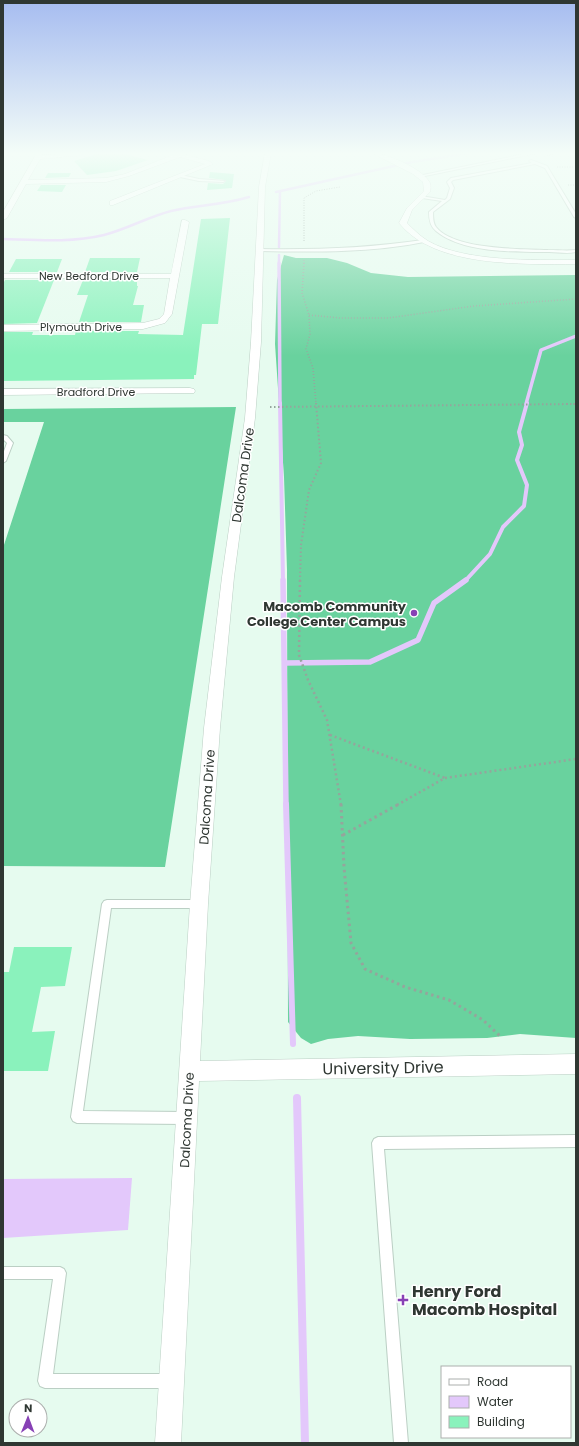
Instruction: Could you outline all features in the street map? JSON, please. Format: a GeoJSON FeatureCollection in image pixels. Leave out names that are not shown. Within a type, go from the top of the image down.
{"type":"FeatureCollection","features":[{"type":"Feature","properties":{"kind":"street","name":"Dalcoma Drive"},"geometry":{"type":"LineString","coordinates":[[168,1443],[199,904],[215,689],[228,577],[250,418],[256,342],[260,220]]}},
{"type":"Feature","properties":{"kind":"street"},"geometry":{"type":"LineString","coordinates":[[403,220],[402,222],[422,241],[447,251],[475,258],[534,262],[576,262]]}},
{"type":"Feature","properties":{"kind":"street"},"geometry":{"type":"LineString","coordinates":[[175,276],[185,222]]}},
{"type":"Feature","properties":{"kind":"street","name":"New Bedford Drive"},"geometry":{"type":"LineString","coordinates":[[3,276],[175,276]]}},
{"type":"Feature","properties":{"kind":"street","name":"Plymouth Drive"},"geometry":{"type":"LineString","coordinates":[[3,328],[143,326],[158,323],[168,314],[175,276]]}},
{"type":"Feature","properties":{"kind":"street","name":"Bradford Drive"},"geometry":{"type":"LineString","coordinates":[[3,392],[190,391]]}},
{"type":"Feature","properties":{"kind":"street","name":"University Drive"},"geometry":{"type":"LineString","coordinates":[[190,1071],[576,1064]]}},
{"type":"Feature","properties":{"kind":"lane"},"geometry":{"type":"LineString","coordinates":[[431,220],[439,232],[455,240],[481,247],[530,251],[576,251]]}},
{"type":"Feature","properties":{"kind":"lane"},"geometry":{"type":"LineString","coordinates":[[259,250],[351,250],[392,247],[422,241]]}},
{"type":"Feature","properties":{"kind":"lane"},"geometry":{"type":"LineString","coordinates":[[530,251],[534,262]]}},
{"type":"Feature","properties":{"kind":"lane"},"geometry":{"type":"LineString","coordinates":[[3,437],[5,437],[10,443],[3,461]]}},
{"type":"Feature","properties":{"kind":"lane"},"geometry":{"type":"LineString","coordinates":[[187,1118],[76,1117],[107,904],[199,904]]}},
{"type":"Feature","properties":{"kind":"lane"},"geometry":{"type":"LineString","coordinates":[[401,1443],[378,1143],[576,1141]]}},
{"type":"Feature","properties":{"kind":"lane"},"geometry":{"type":"LineString","coordinates":[[3,1274],[60,1273],[45,1381],[171,1381]]}},
{"type":"Feature","properties":{"kind":"path"},"geometry":{"type":"LineString","coordinates":[[304,220],[304,278],[302,293],[309,315],[310,334],[306,349],[313,368],[321,463],[309,490],[303,532],[298,655],[326,720],[330,735],[342,811],[344,867],[351,943],[365,969],[405,987],[449,1000],[483,1020],[501,1037]]}},
{"type":"Feature","properties":{"kind":"path"},"geometry":{"type":"LineString","coordinates":[[309,315],[340,318],[388,318],[474,306],[576,299]]}},
{"type":"Feature","properties":{"kind":"path"},"geometry":{"type":"LineString","coordinates":[[270,407],[576,404]]}},
{"type":"Feature","properties":{"kind":"path"},"geometry":{"type":"LineString","coordinates":[[330,735],[445,778]]}},
{"type":"Feature","properties":{"kind":"path"},"geometry":{"type":"LineString","coordinates":[[343,835],[445,778],[576,759]]}},
{"type":"Feature","properties":{"kind":"green space","name":"Macomb Community College Center Campus"},"geometry":{"type":"Polygon","coordinates":[[[284,255],[296,258],[327,258],[347,263],[371,273],[408,277],[576,275],[576,1038],[520,1034],[487,1038],[410,1039],[358,1036],[328,1039],[311,1044],[301,1038],[288,1022],[287,570],[284,477],[275,344],[277,280],[284,255]]]}},
{"type":"Feature","properties":{"kind":"green space"},"geometry":{"type":"Polygon","coordinates":[[[236,407],[165,867],[3,866],[3,548],[44,422],[3,422],[3,409],[236,407]]]}},
{"type":"Feature","properties":{"kind":"water"},"geometry":{"type":"Polygon","coordinates":[[[132,1178],[128,1230],[3,1238],[3,1179],[132,1178]]]}},
{"type":"Feature","properties":{"kind":"building"},"geometry":{"type":"Polygon","coordinates":[[[201,220],[230,220],[218,324],[202,324],[196,375],[194,375],[194,379],[3,381],[3,332],[33,332],[32,335],[75,335],[76,331],[139,331],[138,334],[183,335],[201,220]]]}},
{"type":"Feature","properties":{"kind":"building"},"geometry":{"type":"Polygon","coordinates":[[[90,258],[140,258],[137,272],[85,272],[90,258]]]}},
{"type":"Feature","properties":{"kind":"building"},"geometry":{"type":"Polygon","coordinates":[[[16,259],[62,259],[57,272],[9,272],[16,259]]]}},
{"type":"Feature","properties":{"kind":"building"},"geometry":{"type":"Polygon","coordinates":[[[5,280],[54,280],[37,323],[3,324],[3,284],[5,280]]]}},
{"type":"Feature","properties":{"kind":"building"},"geometry":{"type":"Polygon","coordinates":[[[83,280],[135,280],[134,282],[137,282],[138,286],[133,305],[144,305],[141,322],[79,322],[88,295],[77,295],[83,280]]]}},
{"type":"Feature","properties":{"kind":"building"},"geometry":{"type":"Polygon","coordinates":[[[14,947],[72,947],[65,986],[41,987],[32,1032],[55,1031],[48,1071],[3,1071],[3,972],[9,972],[14,947]]]}},
{"type":"Feature","properties":{"kind":"waterway"},"geometry":{"type":"LineString","coordinates":[[3,239],[54,240],[92,238],[113,232],[143,220]]}},
{"type":"Feature","properties":{"kind":"waterway"},"geometry":{"type":"LineString","coordinates":[[279,220],[279,247]]}},
{"type":"Feature","properties":{"kind":"waterway"},"geometry":{"type":"LineString","coordinates":[[279,255],[279,263]]}},
{"type":"Feature","properties":{"kind":"waterway"},"geometry":{"type":"LineString","coordinates":[[279,263],[280,404]]}},
{"type":"Feature","properties":{"kind":"waterway"},"geometry":{"type":"LineString","coordinates":[[526,404],[541,350],[576,336]]}},
{"type":"Feature","properties":{"kind":"waterway"},"geometry":{"type":"LineString","coordinates":[[280,403],[283,581]]}},
{"type":"Feature","properties":{"kind":"waterway"},"geometry":{"type":"LineString","coordinates":[[466,580],[490,554],[503,527],[524,506],[527,485],[517,460],[522,445],[519,432],[527,403]]}},
{"type":"Feature","properties":{"kind":"waterway"},"geometry":{"type":"LineString","coordinates":[[283,580],[286,805]]}},
{"type":"Feature","properties":{"kind":"waterway"},"geometry":{"type":"LineString","coordinates":[[285,663],[370,662],[418,640],[434,603],[466,580]]}},
{"type":"Feature","properties":{"kind":"waterway"},"geometry":{"type":"LineString","coordinates":[[286,804],[293,1044]]}},
{"type":"Feature","properties":{"kind":"waterway"},"geometry":{"type":"LineString","coordinates":[[297,1098],[305,1443]]}},
{"type":"Feature","properties":{"kind":"place","name":"Macomb Community College Center Campus"},"geometry":{"type":"Point","coordinates":[414,613]}},
{"type":"Feature","properties":{"kind":"place","name":"Henry Ford Macomb Hospital"},"geometry":{"type":"Point","coordinates":[403,1300]}}]}
